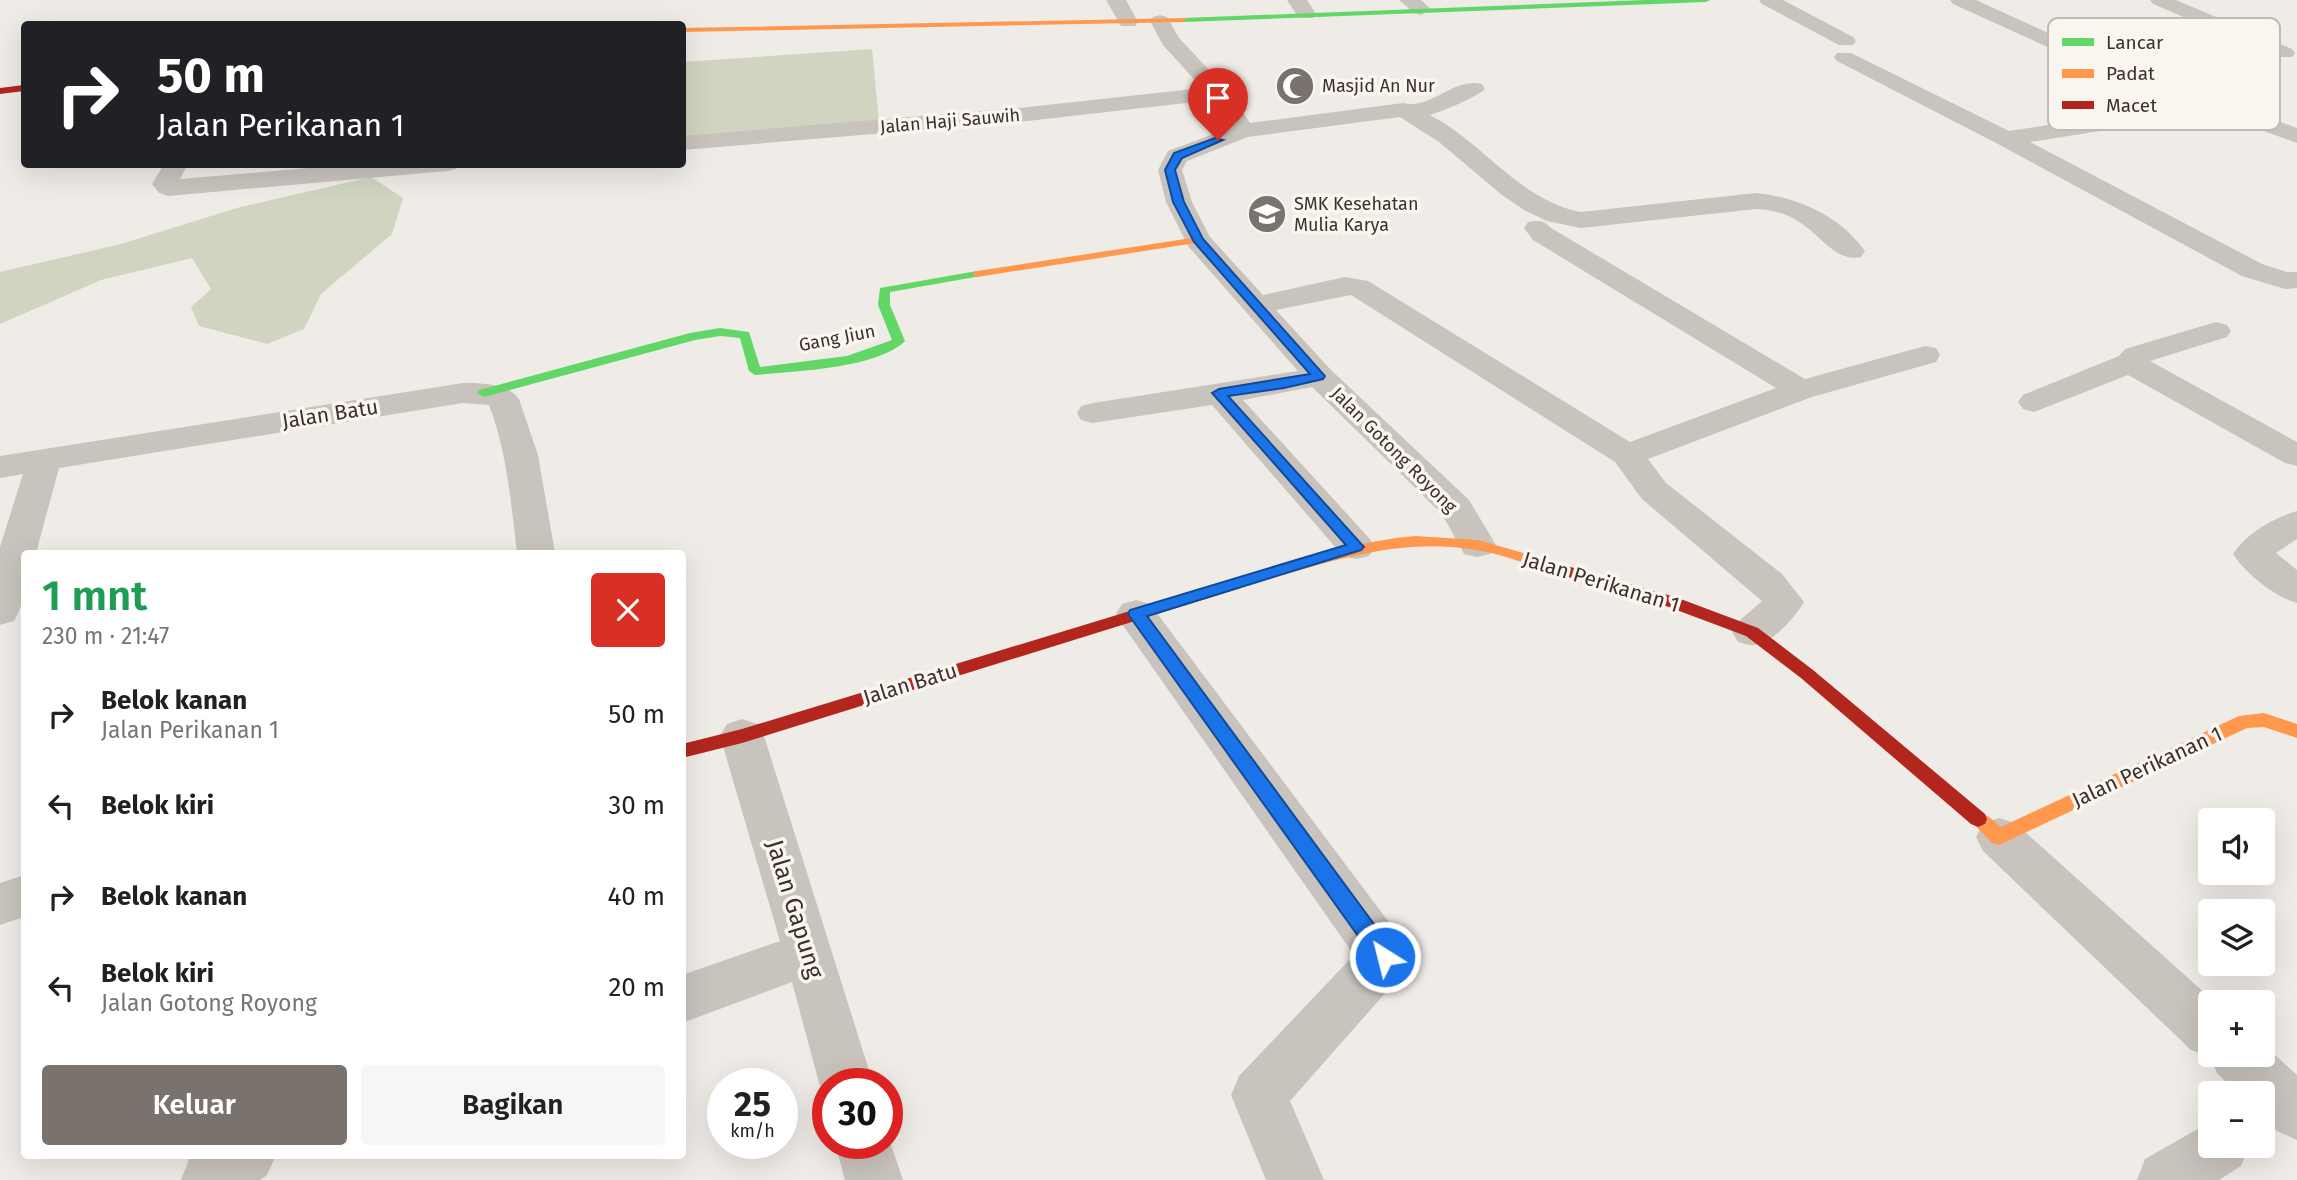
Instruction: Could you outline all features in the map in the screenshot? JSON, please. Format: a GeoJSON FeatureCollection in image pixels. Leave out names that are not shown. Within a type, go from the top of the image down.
{"type":"FeatureCollection","features":[{"type":"Feature","properties":{"kind":"street"},"geometry":{"type":"LineString","coordinates":[[1116,0],[1128,22]]}},
{"type":"Feature","properties":{"kind":"street"},"geometry":{"type":"LineString","coordinates":[[686,30],[1128,22],[1165,30],[1302,7],[1706,0]]}},
{"type":"Feature","properties":{"kind":"street"},"geometry":{"type":"LineString","coordinates":[[2161,0],[2204,18]]}},
{"type":"Feature","properties":{"kind":"street"},"geometry":{"type":"LineString","coordinates":[[1966,3],[2048,40]]}},
{"type":"Feature","properties":{"kind":"street"},"geometry":{"type":"LineString","coordinates":[[1781,6],[1845,49],[2006,139],[2269,277],[2246,282],[2246,286],[2291,293]]}},
{"type":"Feature","properties":{"kind":"street"},"geometry":{"type":"LineString","coordinates":[[1165,30],[1218,93],[1244,131],[1394,110],[1409,113],[1468,152],[1526,200],[1565,218],[1581,220],[1775,201],[1807,214],[1824,225],[1852,251]]}},
{"type":"Feature","properties":{"kind":"street"},"geometry":{"type":"LineString","coordinates":[[2280,50],[2285,52]]}},
{"type":"Feature","properties":{"kind":"street"},"geometry":{"type":"LineString","coordinates":[[0,91],[21,88]]}},
{"type":"Feature","properties":{"kind":"street"},"geometry":{"type":"LineString","coordinates":[[1409,113],[1438,106],[1451,97],[1474,89]]}},
{"type":"Feature","properties":{"kind":"street","name":"Jalan Haji Sauwih"},"geometry":{"type":"LineString","coordinates":[[686,144],[1019,115],[1218,93]]}},
{"type":"Feature","properties":{"kind":"street"},"geometry":{"type":"LineString","coordinates":[[2006,139],[2065,130]]}},
{"type":"Feature","properties":{"kind":"street"},"geometry":{"type":"LineString","coordinates":[[2280,130],[2297,136]]}},
{"type":"Feature","properties":{"kind":"street","name":"Jalan Gotong Royong"},"geometry":{"type":"LineString","coordinates":[[1244,131],[1178,156],[1170,170],[1179,202],[1198,240],[1319,376],[1456,508],[1477,545]]}},
{"type":"Feature","properties":{"kind":"street"},"geometry":{"type":"LineString","coordinates":[[174,168],[165,184],[168,188],[400,168]]}},
{"type":"Feature","properties":{"kind":"street"},"geometry":{"type":"LineString","coordinates":[[1537,228],[1542,234],[1801,390]]}},
{"type":"Feature","properties":{"kind":"street","name":"Gang Jiun"},"geometry":{"type":"LineString","coordinates":[[484,393],[694,336],[720,332],[745,335],[755,371],[830,362],[884,349],[899,341],[898,332],[884,312],[882,298],[884,290],[889,287],[1198,240]]}},
{"type":"Feature","properties":{"kind":"street"},"geometry":{"type":"LineString","coordinates":[[1254,306],[1345,286],[1357,288],[1627,455],[1654,491],[1768,583],[1785,602],[1752,632]]}},
{"type":"Feature","properties":{"kind":"street"},"geometry":{"type":"LineString","coordinates":[[2034,401],[2130,363],[2136,356],[2216,331]]}},
{"type":"Feature","properties":{"kind":"street"},"geometry":{"type":"LineString","coordinates":[[1627,455],[1801,390],[1925,355]]}},
{"type":"Feature","properties":{"kind":"street"},"geometry":{"type":"LineString","coordinates":[[2130,363],[2297,456]]}},
{"type":"Feature","properties":{"kind":"street"},"geometry":{"type":"LineString","coordinates":[[1093,414],[1319,376]]}},
{"type":"Feature","properties":{"kind":"street","name":"Jalan Batu"},"geometry":{"type":"LineString","coordinates":[[0,467],[463,393],[484,393]]}},
{"type":"Feature","properties":{"kind":"street"},"geometry":{"type":"LineString","coordinates":[[484,393],[503,399],[508,410],[525,482],[536,550]]}},
{"type":"Feature","properties":{"kind":"street"},"geometry":{"type":"LineString","coordinates":[[1219,393],[1356,547]]}},
{"type":"Feature","properties":{"kind":"street"},"geometry":{"type":"LineString","coordinates":[[0,611],[44,460]]}},
{"type":"Feature","properties":{"kind":"street"},"geometry":{"type":"LineString","coordinates":[[2297,523],[2269,539],[2252,554],[2297,590]]}},
{"type":"Feature","properties":{"kind":"street","name":"Jalan Perikanan 1"},"geometry":{"type":"LineString","coordinates":[[1136,614],[1356,547],[1410,541],[1477,545],[1672,602],[1752,632],[1807,674],[1999,836],[2198,1021]]}},
{"type":"Feature","properties":{"kind":"street"},"geometry":{"type":"LineString","coordinates":[[1136,614],[1385,957],[1259,1095],[1295,1180]]}},
{"type":"Feature","properties":{"kind":"street","name":"Jalan Batu"},"geometry":{"type":"LineString","coordinates":[[686,750],[742,736],[1136,614]]}},
{"type":"Feature","properties":{"kind":"street","name":"Jalan Perikanan 1"},"geometry":{"type":"LineString","coordinates":[[1999,836],[2245,721],[2264,720],[2297,731]]}},
{"type":"Feature","properties":{"kind":"street","name":"Jalan Gapung"},"geometry":{"type":"LineString","coordinates":[[742,736],[842,1068]]}},
{"type":"Feature","properties":{"kind":"street"},"geometry":{"type":"LineString","coordinates":[[0,904],[21,897]]}},
{"type":"Feature","properties":{"kind":"street"},"geometry":{"type":"LineString","coordinates":[[686,998],[809,953]]}},
{"type":"Feature","properties":{"kind":"street"},"geometry":{"type":"LineString","coordinates":[[2246,1067],[2283,1113]]}},
{"type":"Feature","properties":{"kind":"street"},"geometry":{"type":"LineString","coordinates":[[2166,1180],[2202,1158]]}},
{"type":"Feature","properties":{"kind":"street"},"geometry":{"type":"LineString","coordinates":[[210,1180],[241,1159]]}},
{"type":"Feature","properties":{"kind":"street"},"geometry":{"type":"LineString","coordinates":[[868,1159],[874,1180]]}},
{"type":"Feature","properties":{"kind":"green space"},"geometry":{"type":"Polygon","coordinates":[[[872,49],[879,122],[686,137],[686,62],[872,49]]]}},
{"type":"Feature","properties":{"kind":"green space"},"geometry":{"type":"Polygon","coordinates":[[[371,177],[403,198],[392,234],[321,294],[304,329],[267,344],[199,326],[191,307],[211,289],[192,258],[101,280],[0,324],[0,272],[121,244],[237,208],[371,177]]]}},
{"type":"Feature","properties":{"kind":"traffic: fast"},"geometry":{"type":"LineString","coordinates":[[1184,20],[1706,0]]}},
{"type":"Feature","properties":{"kind":"traffic: fast"},"geometry":{"type":"LineString","coordinates":[[484,393],[694,336],[720,332],[745,335],[755,371],[810,366],[866,356],[899,341],[884,305],[884,290],[977,274]]}},
{"type":"Feature","properties":{"kind":"traffic: slow"},"geometry":{"type":"LineString","coordinates":[[686,30],[1184,20]]}},
{"type":"Feature","properties":{"kind":"traffic: slow"},"geometry":{"type":"LineString","coordinates":[[977,274],[1198,240]]}},
{"type":"Feature","properties":{"kind":"traffic: slow"},"geometry":{"type":"LineString","coordinates":[[1235,584],[1324,557],[1385,544],[1415,541],[1478,545],[1550,566]]}},
{"type":"Feature","properties":{"kind":"traffic: slow"},"geometry":{"type":"LineString","coordinates":[[1978,819],[1999,837],[2245,721],[2264,720],[2297,731]]}},
{"type":"Feature","properties":{"kind":"traffic: jam"},"geometry":{"type":"LineString","coordinates":[[0,91],[21,88]]}},
{"type":"Feature","properties":{"kind":"traffic: jam"},"geometry":{"type":"LineString","coordinates":[[1550,566],[1672,602],[1752,632],[1807,674],[1978,819]]}},
{"type":"Feature","properties":{"kind":"traffic: jam"},"geometry":{"type":"LineString","coordinates":[[686,750],[742,736],[1235,584]]}},
{"type":"Feature","properties":{"kind":"place","name":"Masjid An Nur"},"geometry":{"type":"Point","coordinates":[1295,86]}},
{"type":"Feature","properties":{"kind":"place","name":"SMK Kesehatan Mulia Karya"},"geometry":{"type":"Point","coordinates":[1267,214]}},
{"type":"Feature","properties":{"kind":"route"},"geometry":{"type":"LineString","coordinates":[[1218,140],[1178,156],[1170,170],[1179,202],[1198,240],[1259,312],[1319,376],[1250,390],[1219,393],[1356,547],[1136,614],[1385,957]]}}]}
